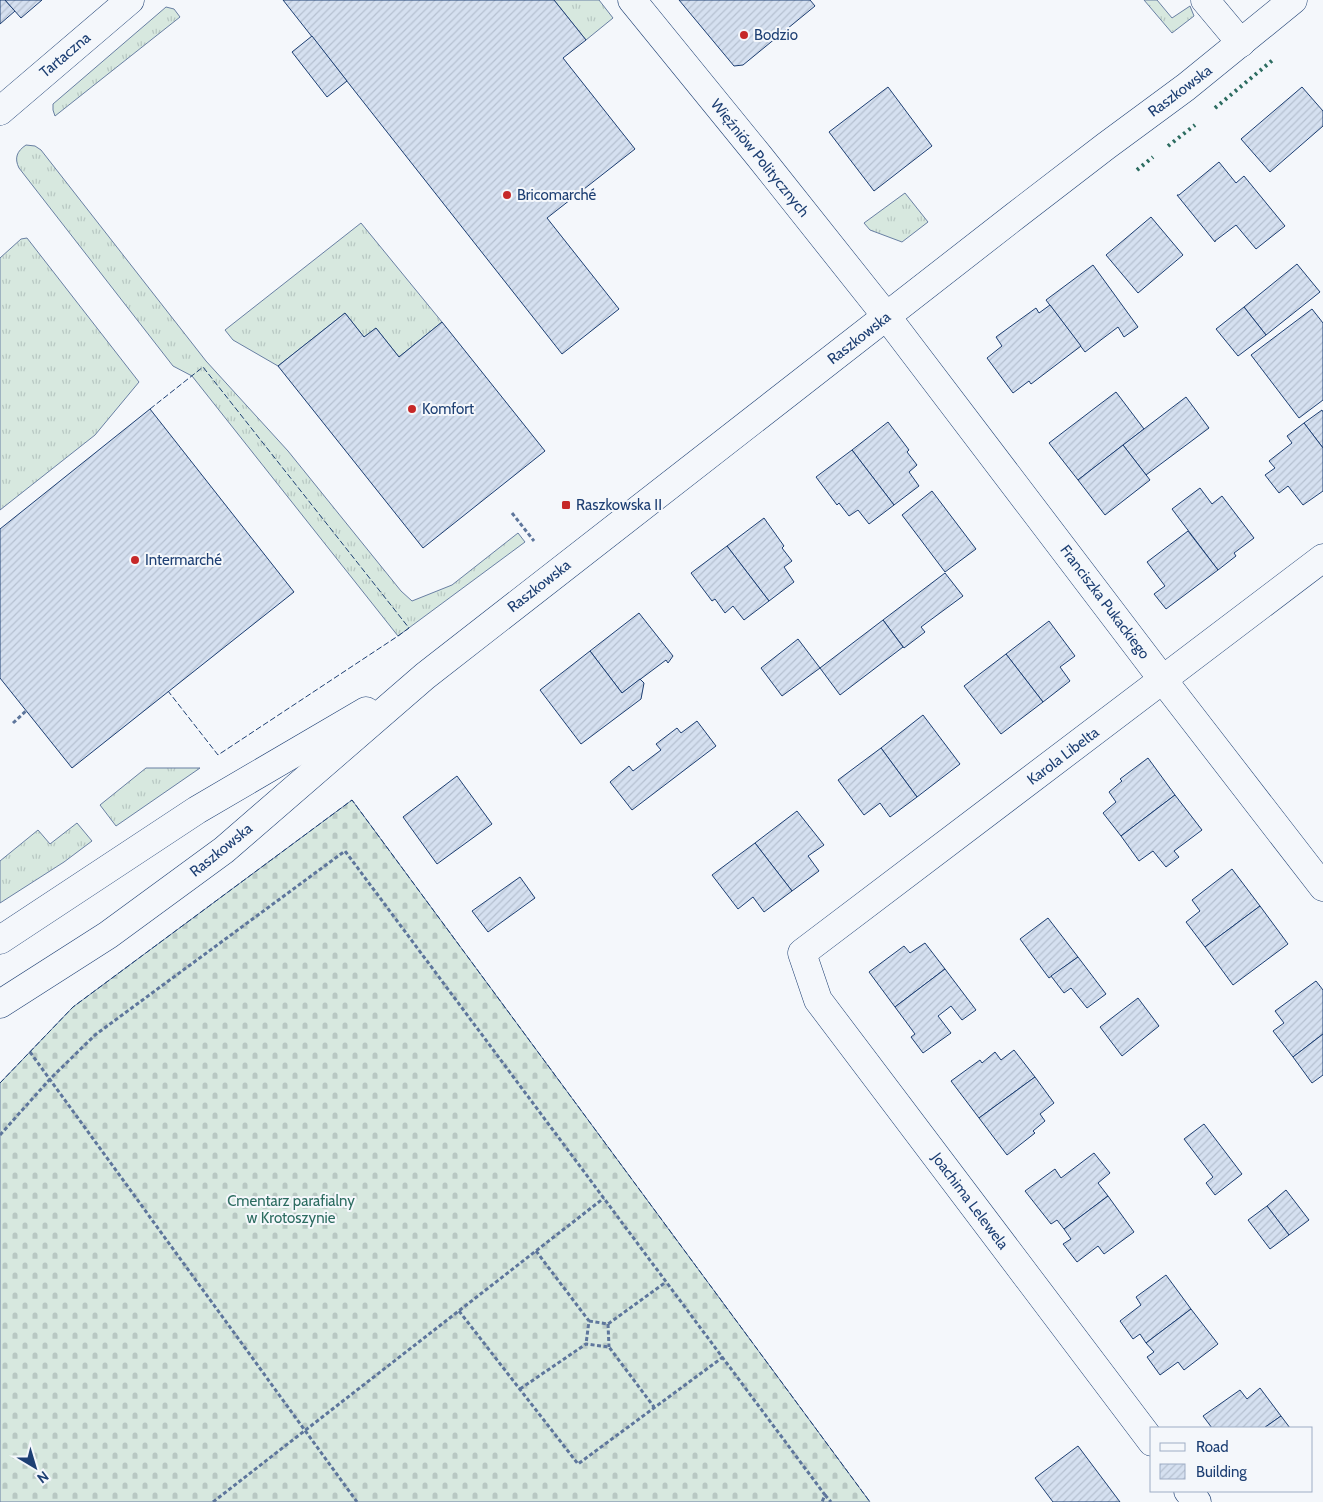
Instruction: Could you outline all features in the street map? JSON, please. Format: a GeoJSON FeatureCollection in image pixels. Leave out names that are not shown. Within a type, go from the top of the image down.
{"type":"FeatureCollection","features":[{"type":"Feature","properties":{"kind":"street","name":"Tartaczna"},"geometry":{"type":"LineString","coordinates":[[0,111],[130,0]]}},
{"type":"Feature","properties":{"kind":"street","name":"Więźniów Politycznych"},"geometry":{"type":"LineString","coordinates":[[632,0],[888,317]]}},
{"type":"Feature","properties":{"kind":"street"},"geometry":{"type":"LineString","coordinates":[[1206,0],[1241,43]]}},
{"type":"Feature","properties":{"kind":"street","name":"Raszkowska"},"geometry":{"type":"LineString","coordinates":[[0,1004],[108,936],[224,850],[425,676],[1023,210],[1186,87],[1293,0]]}},
{"type":"Feature","properties":{"kind":"street","name":"Franciszka Pukackiego"},"geometry":{"type":"LineString","coordinates":[[888,317],[1163,680],[1323,887]]}},
{"type":"Feature","properties":{"kind":"street","name":"Karola Libelta"},"geometry":{"type":"LineString","coordinates":[[802,953],[1323,558]]}},
{"type":"Feature","properties":{"kind":"street","name":"Raszkowska"},"geometry":{"type":"LineString","coordinates":[[0,940],[197,810],[425,676]]}},
{"type":"Feature","properties":{"kind":"street","name":"Joachima Lelewela"},"geometry":{"type":"LineString","coordinates":[[802,953],[818,1000],[1150,1439]]}},
{"type":"Feature","properties":{"kind":"path"},"geometry":{"type":"LineString","coordinates":[[512,512],[534,541]]}},
{"type":"Feature","properties":{"kind":"path"},"geometry":{"type":"LineString","coordinates":[[13,723],[26,711]]}},
{"type":"Feature","properties":{"kind":"path"},"geometry":{"type":"LineString","coordinates":[[0,1135],[50,1079],[95,1035],[345,851],[831,1502]]}},
{"type":"Feature","properties":{"kind":"path"},"geometry":{"type":"LineString","coordinates":[[30,1052],[357,1502]]}},
{"type":"Feature","properties":{"kind":"path"},"geometry":{"type":"LineString","coordinates":[[212,1502],[604,1198]]}},
{"type":"Feature","properties":{"kind":"path"},"geometry":{"type":"LineString","coordinates":[[536,1251],[589,1321],[608,1324],[666,1282]]}},
{"type":"Feature","properties":{"kind":"path"},"geometry":{"type":"LineString","coordinates":[[459,1311],[578,1464],[723,1357]]}},
{"type":"Feature","properties":{"kind":"path"},"geometry":{"type":"LineString","coordinates":[[586,1344],[589,1321]]}},
{"type":"Feature","properties":{"kind":"path"},"geometry":{"type":"LineString","coordinates":[[608,1324],[609,1347],[654,1408]]}},
{"type":"Feature","properties":{"kind":"path"},"geometry":{"type":"LineString","coordinates":[[520,1389],[586,1344],[609,1347]]}},
{"type":"Feature","properties":{"kind":"path"},"geometry":{"type":"LineString","coordinates":[[822,1502],[825,1495]]}},
{"type":"Feature","properties":{"kind":"green space"},"geometry":{"type":"Polygon","coordinates":[[[554,0],[599,0],[613,18],[586,40],[554,0]]]}},
{"type":"Feature","properties":{"kind":"green space"},"geometry":{"type":"Polygon","coordinates":[[[1144,0],[1157,0],[1172,18],[1190,6],[1194,16],[1172,33],[1144,0]]]}},
{"type":"Feature","properties":{"kind":"green space"},"geometry":{"type":"Polygon","coordinates":[[[166,7],[174,9],[180,17],[55,116],[53,104],[166,7]]]}},
{"type":"Feature","properties":{"kind":"green space"},"geometry":{"type":"Polygon","coordinates":[[[26,145],[35,146],[41,150],[206,361],[288,451],[401,591],[412,601],[452,585],[518,533],[525,542],[398,636],[192,376],[173,366],[19,168],[17,155],[26,145]]]}},
{"type":"Feature","properties":{"kind":"green space"},"geometry":{"type":"Polygon","coordinates":[[[905,193],[928,222],[902,242],[870,230],[864,223],[905,193]]]}},
{"type":"Feature","properties":{"kind":"green space"},"geometry":{"type":"Polygon","coordinates":[[[361,223],[442,322],[399,357],[376,328],[364,337],[345,313],[278,366],[233,340],[225,330],[361,223]]]}},
{"type":"Feature","properties":{"kind":"green space"},"geometry":{"type":"Polygon","coordinates":[[[27,238],[139,382],[95,435],[0,510],[0,258],[21,239],[27,238]]]}},
{"type":"Feature","properties":{"kind":"green space"},"geometry":{"type":"Polygon","coordinates":[[[146,768],[200,768],[116,826],[100,805],[146,768]]]}},
{"type":"Feature","properties":{"kind":"green space","name":"Cmentarz parafialny w Krotoszynie"},"geometry":{"type":"Polygon","coordinates":[[[352,800],[870,1502],[0,1502],[0,1083],[73,1007],[352,800]]]}},
{"type":"Feature","properties":{"kind":"green space"},"geometry":{"type":"Polygon","coordinates":[[[77,823],[92,841],[64,862],[0,903],[0,861],[38,830],[50,844],[77,823]]]}},
{"type":"Feature","properties":{"kind":"building"},"geometry":{"type":"Polygon","coordinates":[[[0,0],[5,0],[15,11],[0,24],[0,0]]]}},
{"type":"Feature","properties":{"kind":"building"},"geometry":{"type":"Polygon","coordinates":[[[5,0],[42,0],[21,18],[5,0]]]}},
{"type":"Feature","properties":{"kind":"building","name":"Bricomarché"},"geometry":{"type":"Polygon","coordinates":[[[283,0],[554,0],[586,40],[563,58],[635,149],[547,218],[619,309],[562,354],[283,0]]]}},
{"type":"Feature","properties":{"kind":"building","name":"Bodzio"},"geometry":{"type":"Polygon","coordinates":[[[679,0],[810,0],[815,6],[743,65],[734,66],[679,0]]]}},
{"type":"Feature","properties":{"kind":"building"},"geometry":{"type":"Polygon","coordinates":[[[312,36],[347,81],[327,97],[292,52],[312,36]]]}},
{"type":"Feature","properties":{"kind":"building"},"geometry":{"type":"Polygon","coordinates":[[[888,87],[932,146],[874,191],[829,132],[888,87]]]}},
{"type":"Feature","properties":{"kind":"building"},"geometry":{"type":"Polygon","coordinates":[[[1302,87],[1323,111],[1323,126],[1270,172],[1241,139],[1302,87]]]}},
{"type":"Feature","properties":{"kind":"building"},"geometry":{"type":"Polygon","coordinates":[[[1219,162],[1236,183],[1244,176],[1285,226],[1256,249],[1236,225],[1215,242],[1177,195],[1219,162]]]}},
{"type":"Feature","properties":{"kind":"building"},"geometry":{"type":"Polygon","coordinates":[[[1151,217],[1183,255],[1138,293],[1106,255],[1151,217]]]}},
{"type":"Feature","properties":{"kind":"building"},"geometry":{"type":"Polygon","coordinates":[[[1297,264],[1320,292],[1266,335],[1244,307],[1297,264]]]}},
{"type":"Feature","properties":{"kind":"building"},"geometry":{"type":"Polygon","coordinates":[[[1093,265],[1138,327],[1124,337],[1118,327],[1085,352],[1046,300],[1093,265]]]}},
{"type":"Feature","properties":{"kind":"building"},"geometry":{"type":"Polygon","coordinates":[[[1050,305],[1081,346],[1031,384],[1029,381],[1013,393],[987,358],[1002,346],[996,337],[1036,308],[1039,313],[1050,305]]]}},
{"type":"Feature","properties":{"kind":"building"},"geometry":{"type":"Polygon","coordinates":[[[1244,307],[1266,335],[1238,356],[1216,329],[1244,307]]]}},
{"type":"Feature","properties":{"kind":"building"},"geometry":{"type":"Polygon","coordinates":[[[1312,309],[1323,323],[1323,400],[1299,418],[1251,355],[1312,309]]]}},
{"type":"Feature","properties":{"kind":"building","name":"Komfort"},"geometry":{"type":"Polygon","coordinates":[[[345,313],[364,337],[376,328],[399,357],[442,322],[545,451],[423,548],[278,366],[345,313]]]}},
{"type":"Feature","properties":{"kind":"building"},"geometry":{"type":"Polygon","coordinates":[[[1116,392],[1144,429],[1078,480],[1049,443],[1116,392]]]}},
{"type":"Feature","properties":{"kind":"building"},"geometry":{"type":"Polygon","coordinates":[[[1186,397],[1209,428],[1146,475],[1123,445],[1186,397]]]}},
{"type":"Feature","properties":{"kind":"building","name":"Intermarché"},"geometry":{"type":"Polygon","coordinates":[[[150,409],[294,592],[72,768],[0,678],[0,529],[150,409]]]}},
{"type":"Feature","properties":{"kind":"building"},"geometry":{"type":"Polygon","coordinates":[[[1322,410],[1323,412],[1323,448],[1304,423],[1322,410]]]}},
{"type":"Feature","properties":{"kind":"building"},"geometry":{"type":"Polygon","coordinates":[[[888,422],[909,450],[907,452],[917,465],[909,472],[919,486],[894,505],[852,450],[888,422]]]}},
{"type":"Feature","properties":{"kind":"building"},"geometry":{"type":"Polygon","coordinates":[[[1304,423],[1323,448],[1323,491],[1303,505],[1288,486],[1279,493],[1265,475],[1275,468],[1269,461],[1292,443],[1287,436],[1304,423]]]}},
{"type":"Feature","properties":{"kind":"building"},"geometry":{"type":"Polygon","coordinates":[[[1123,445],[1150,480],[1105,515],[1078,480],[1123,445]]]}},
{"type":"Feature","properties":{"kind":"building"},"geometry":{"type":"Polygon","coordinates":[[[852,450],[894,505],[869,524],[858,510],[849,516],[839,503],[837,505],[816,477],[852,450]]]}},
{"type":"Feature","properties":{"kind":"building"},"geometry":{"type":"Polygon","coordinates":[[[1200,488],[1212,504],[1222,496],[1254,538],[1234,553],[1236,556],[1218,570],[1172,509],[1200,488]]]}},
{"type":"Feature","properties":{"kind":"building"},"geometry":{"type":"Polygon","coordinates":[[[932,491],[976,549],[945,572],[902,515],[932,491]]]}},
{"type":"Feature","properties":{"kind":"building"},"geometry":{"type":"Polygon","coordinates":[[[764,518],[792,561],[784,567],[794,582],[769,601],[727,546],[764,518]]]}},
{"type":"Feature","properties":{"kind":"building"},"geometry":{"type":"Polygon","coordinates":[[[1188,531],[1218,570],[1166,609],[1154,594],[1165,586],[1147,562],[1188,531]]]}},
{"type":"Feature","properties":{"kind":"building"},"geometry":{"type":"Polygon","coordinates":[[[727,546],[769,601],[744,620],[733,606],[725,613],[715,599],[712,601],[691,573],[727,546]]]}},
{"type":"Feature","properties":{"kind":"building"},"geometry":{"type":"Polygon","coordinates":[[[945,573],[963,596],[921,627],[925,632],[904,648],[883,620],[945,573]]]}},
{"type":"Feature","properties":{"kind":"building"},"geometry":{"type":"Polygon","coordinates":[[[639,613],[673,656],[668,663],[666,660],[622,693],[590,651],[639,613]]]}},
{"type":"Feature","properties":{"kind":"building"},"geometry":{"type":"Polygon","coordinates":[[[883,620],[903,647],[840,695],[820,668],[883,620]]]}},
{"type":"Feature","properties":{"kind":"building"},"geometry":{"type":"Polygon","coordinates":[[[1049,621],[1075,656],[1060,667],[1070,681],[1043,702],[1006,654],[1049,621]]]}},
{"type":"Feature","properties":{"kind":"building"},"geometry":{"type":"Polygon","coordinates":[[[798,639],[820,668],[782,696],[761,668],[798,639]]]}},
{"type":"Feature","properties":{"kind":"building"},"geometry":{"type":"Polygon","coordinates":[[[590,651],[622,693],[640,679],[644,683],[641,699],[581,744],[540,690],[590,651]]]}},
{"type":"Feature","properties":{"kind":"building"},"geometry":{"type":"Polygon","coordinates":[[[1006,654],[1043,702],[1001,734],[964,686],[1006,654]]]}},
{"type":"Feature","properties":{"kind":"building"},"geometry":{"type":"Polygon","coordinates":[[[923,715],[960,764],[917,797],[881,748],[923,715]]]}},
{"type":"Feature","properties":{"kind":"building"},"geometry":{"type":"Polygon","coordinates":[[[697,721],[716,746],[632,810],[610,782],[629,766],[633,771],[661,750],[656,744],[677,728],[681,733],[697,721]]]}},
{"type":"Feature","properties":{"kind":"building"},"geometry":{"type":"Polygon","coordinates":[[[881,748],[917,797],[890,817],[880,803],[864,815],[838,780],[881,748]]]}},
{"type":"Feature","properties":{"kind":"building"},"geometry":{"type":"Polygon","coordinates":[[[1148,758],[1175,795],[1121,836],[1103,813],[1116,802],[1109,792],[1122,781],[1120,779],[1148,758]]]}},
{"type":"Feature","properties":{"kind":"building"},"geometry":{"type":"Polygon","coordinates":[[[457,776],[492,824],[437,864],[403,817],[457,776]]]}},
{"type":"Feature","properties":{"kind":"building"},"geometry":{"type":"Polygon","coordinates":[[[1175,795],[1202,830],[1174,851],[1179,857],[1166,867],[1153,851],[1139,861],[1121,836],[1175,795]]]}},
{"type":"Feature","properties":{"kind":"building"},"geometry":{"type":"Polygon","coordinates":[[[797,811],[824,845],[808,856],[819,871],[792,891],[755,843],[797,811]]]}},
{"type":"Feature","properties":{"kind":"building"},"geometry":{"type":"Polygon","coordinates":[[[755,843],[792,891],[764,912],[753,897],[738,909],[712,875],[755,843]]]}},
{"type":"Feature","properties":{"kind":"building"},"geometry":{"type":"Polygon","coordinates":[[[1232,869],[1260,906],[1205,947],[1186,922],[1200,911],[1192,900],[1232,869]]]}},
{"type":"Feature","properties":{"kind":"building"},"geometry":{"type":"Polygon","coordinates":[[[520,877],[535,898],[488,932],[472,911],[520,877]]]}},
{"type":"Feature","properties":{"kind":"building"},"geometry":{"type":"Polygon","coordinates":[[[1260,906],[1288,944],[1233,985],[1205,947],[1260,906]]]}},
{"type":"Feature","properties":{"kind":"building"},"geometry":{"type":"Polygon","coordinates":[[[1048,918],[1078,957],[1049,978],[1020,939],[1048,918]]]}},
{"type":"Feature","properties":{"kind":"building"},"geometry":{"type":"Polygon","coordinates":[[[925,943],[945,969],[895,1007],[869,972],[904,946],[910,953],[925,943]]]}},
{"type":"Feature","properties":{"kind":"building"},"geometry":{"type":"Polygon","coordinates":[[[1078,957],[1106,994],[1087,1008],[1071,988],[1064,993],[1051,976],[1078,957]]]}},
{"type":"Feature","properties":{"kind":"building"},"geometry":{"type":"Polygon","coordinates":[[[945,969],[976,1010],[962,1020],[951,1006],[938,1016],[951,1033],[923,1053],[911,1037],[915,1034],[895,1007],[945,969]]]}},
{"type":"Feature","properties":{"kind":"building"},"geometry":{"type":"Polygon","coordinates":[[[1316,981],[1323,990],[1323,1034],[1293,1057],[1273,1031],[1284,1023],[1275,1011],[1316,981]]]}},
{"type":"Feature","properties":{"kind":"building"},"geometry":{"type":"Polygon","coordinates":[[[1138,998],[1159,1026],[1122,1056],[1100,1027],[1138,998]]]}},
{"type":"Feature","properties":{"kind":"building"},"geometry":{"type":"Polygon","coordinates":[[[1323,1034],[1323,1075],[1312,1083],[1293,1057],[1323,1034]]]}},
{"type":"Feature","properties":{"kind":"building"},"geometry":{"type":"Polygon","coordinates":[[[1014,1050],[1035,1077],[979,1118],[951,1081],[980,1060],[982,1063],[995,1052],[1001,1060],[1014,1050]]]}},
{"type":"Feature","properties":{"kind":"building"},"geometry":{"type":"Polygon","coordinates":[[[1035,1077],[1054,1103],[1040,1114],[1045,1121],[1033,1131],[1035,1133],[1007,1155],[979,1118],[1035,1077]]]}},
{"type":"Feature","properties":{"kind":"building"},"geometry":{"type":"Polygon","coordinates":[[[1204,1124],[1242,1174],[1215,1195],[1206,1183],[1213,1177],[1184,1139],[1204,1124]]]}},
{"type":"Feature","properties":{"kind":"building"},"geometry":{"type":"Polygon","coordinates":[[[1094,1153],[1110,1173],[1098,1183],[1108,1196],[1064,1229],[1057,1220],[1051,1224],[1025,1191],[1055,1169],[1061,1178],[1094,1153]]]}},
{"type":"Feature","properties":{"kind":"building"},"geometry":{"type":"Polygon","coordinates":[[[1286,1190],[1309,1220],[1289,1235],[1267,1206],[1286,1190]]]}},
{"type":"Feature","properties":{"kind":"building"},"geometry":{"type":"Polygon","coordinates":[[[1108,1196],[1134,1232],[1104,1254],[1098,1246],[1077,1262],[1063,1244],[1071,1239],[1064,1229],[1108,1196]]]}},
{"type":"Feature","properties":{"kind":"building"},"geometry":{"type":"Polygon","coordinates":[[[1267,1206],[1289,1235],[1270,1249],[1248,1220],[1267,1206]]]}},
{"type":"Feature","properties":{"kind":"building"},"geometry":{"type":"Polygon","coordinates":[[[1166,1275],[1191,1309],[1146,1343],[1140,1334],[1133,1339],[1120,1321],[1141,1305],[1136,1297],[1166,1275]]]}},
{"type":"Feature","properties":{"kind":"building"},"geometry":{"type":"Polygon","coordinates":[[[1191,1309],[1218,1344],[1184,1370],[1178,1362],[1160,1375],[1147,1357],[1154,1352],[1146,1343],[1191,1309]]]}},
{"type":"Feature","properties":{"kind":"building"},"geometry":{"type":"Polygon","coordinates":[[[1260,1388],[1281,1416],[1265,1427],[1211,1427],[1203,1416],[1240,1390],[1247,1399],[1260,1388]]]}},
{"type":"Feature","properties":{"kind":"building"},"geometry":{"type":"Polygon","coordinates":[[[1281,1416],[1289,1427],[1265,1427],[1281,1416]]]}},
{"type":"Feature","properties":{"kind":"building"},"geometry":{"type":"Polygon","coordinates":[[[1078,1446],[1120,1502],[1053,1502],[1035,1478],[1078,1446]]]}},
{"type":"Feature","properties":{"kind":"hedge"},"geometry":{"type":"LineString","coordinates":[[1215,108],[1274,59]]}},
{"type":"Feature","properties":{"kind":"hedge"},"geometry":{"type":"LineString","coordinates":[[1168,146],[1195,125]]}},
{"type":"Feature","properties":{"kind":"hedge"},"geometry":{"type":"LineString","coordinates":[[1137,170],[1153,157]]}},
{"type":"Feature","properties":{"kind":"fence"},"geometry":{"type":"LineString","coordinates":[[150,409],[203,367],[409,628],[218,755],[168,691]]}},
{"type":"Feature","properties":{"kind":"fence"},"geometry":{"type":"LineString","coordinates":[[0,1083],[73,1007],[352,800],[870,1502]]}},
{"type":"Feature","properties":{"kind":"place","name":"Bodzio"},"geometry":{"type":"Point","coordinates":[744,35]}},
{"type":"Feature","properties":{"kind":"place","name":"Bricomarché"},"geometry":{"type":"Point","coordinates":[507,195]}},
{"type":"Feature","properties":{"kind":"place","name":"Komfort"},"geometry":{"type":"Point","coordinates":[412,409]}},
{"type":"Feature","properties":{"kind":"place","name":"Raszkowska II"},"geometry":{"type":"Point","coordinates":[566,505]}},
{"type":"Feature","properties":{"kind":"place","name":"Intermarché"},"geometry":{"type":"Point","coordinates":[135,560]}}]}
